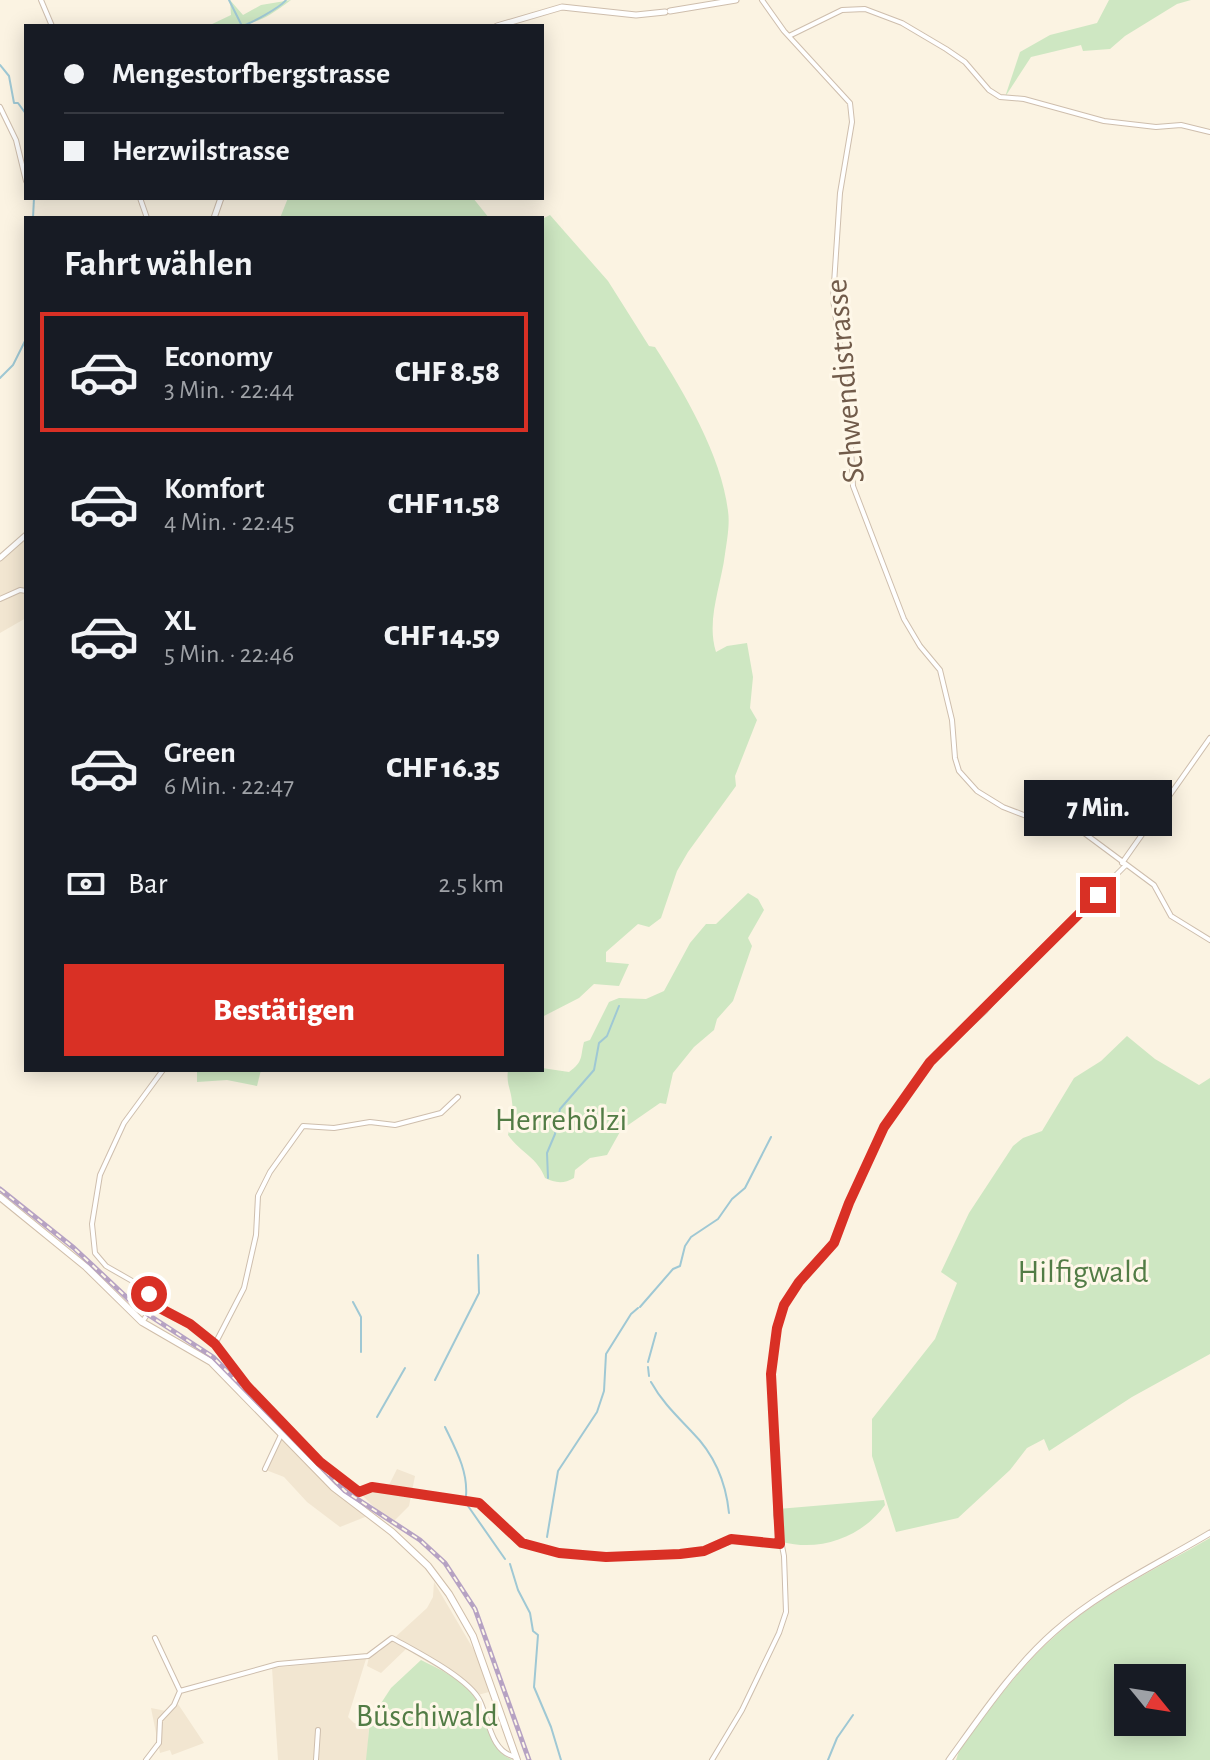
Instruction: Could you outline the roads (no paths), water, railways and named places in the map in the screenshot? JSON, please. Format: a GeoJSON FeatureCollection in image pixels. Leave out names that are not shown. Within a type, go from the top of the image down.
{"type":"FeatureCollection","features":[{"type":"Feature","properties":{"kind":"main road"},"geometry":{"type":"LineString","coordinates":[[0,1197],[86,1267],[142,1322],[211,1362],[333,1487],[404,1542],[439,1580],[462,1613],[478,1646],[517,1758]]}},
{"type":"Feature","properties":{"kind":"street"},"geometry":{"type":"LineString","coordinates":[[41,0],[51,24]]}},
{"type":"Feature","properties":{"kind":"street"},"geometry":{"type":"LineString","coordinates":[[504,24],[562,7],[636,15],[736,0]]}},
{"type":"Feature","properties":{"kind":"street","name":"Schwendistrasse"},"geometry":{"type":"LineString","coordinates":[[762,0],[789,36],[850,103],[852,122],[840,193],[833,299],[849,409],[851,476],[858,503],[888,571],[904,619],[920,646],[940,670],[952,720],[956,765],[968,783],[994,802],[1029,817],[1058,818],[1069,823],[1154,885],[1171,916],[1210,940]]}},
{"type":"Feature","properties":{"kind":"street"},"geometry":{"type":"LineString","coordinates":[[789,36],[842,10],[865,9],[902,23],[946,49],[965,62],[989,90],[1000,97],[1024,99],[1104,121],[1156,127],[1181,125],[1210,132]]}},
{"type":"Feature","properties":{"kind":"street"},"geometry":{"type":"LineString","coordinates":[[0,107],[18,145],[24,172]]}},
{"type":"Feature","properties":{"kind":"street"},"geometry":{"type":"LineString","coordinates":[[0,558],[24,537]]}},
{"type":"Feature","properties":{"kind":"street"},"geometry":{"type":"LineString","coordinates":[[0,599],[24,589]]}},
{"type":"Feature","properties":{"kind":"street"},"geometry":{"type":"LineString","coordinates":[[712,1760],[738,1718],[784,1620],[787,1597],[780,1544],[771,1374],[777,1328],[784,1305],[799,1282],[834,1243],[884,1127],[930,1062],[985,1011],[1124,864],[1210,738]]}},
{"type":"Feature","properties":{"kind":"street"},"geometry":{"type":"LineString","coordinates":[[162,1072],[124,1123],[104,1165],[96,1191],[91,1234],[93,1247],[100,1260],[141,1286],[154,1305],[190,1324],[215,1344],[247,1386],[320,1462],[359,1492],[372,1487],[479,1503],[522,1543],[559,1553],[606,1557],[680,1554],[704,1551],[731,1539],[780,1544]]}},
{"type":"Feature","properties":{"kind":"street"},"geometry":{"type":"LineString","coordinates":[[215,1344],[244,1288],[256,1235],[258,1196],[275,1164],[301,1128],[334,1128],[370,1122],[395,1125],[441,1113],[458,1097]]}},
{"type":"Feature","properties":{"kind":"street"},"geometry":{"type":"LineString","coordinates":[[142,1322],[154,1305]]}},
{"type":"Feature","properties":{"kind":"street"},"geometry":{"type":"LineString","coordinates":[[265,1469],[281,1435]]}},
{"type":"Feature","properties":{"kind":"street"},"geometry":{"type":"LineString","coordinates":[[949,1760],[998,1694],[1051,1634],[1083,1609],[1210,1533]]}},
{"type":"Feature","properties":{"kind":"street"},"geometry":{"type":"LineString","coordinates":[[155,1638],[180,1691]]}},
{"type":"Feature","properties":{"kind":"street"},"geometry":{"type":"LineString","coordinates":[[146,1760],[159,1743],[160,1720],[173,1706],[180,1691],[278,1664],[368,1656],[392,1638],[475,1693],[491,1734],[506,1755],[517,1758]]}},
{"type":"Feature","properties":{"kind":"street"},"geometry":{"type":"LineString","coordinates":[[316,1760],[318,1730]]}},
{"type":"Feature","properties":{"kind":"waterway"},"geometry":{"type":"LineString","coordinates":[[229,0],[241,24]]}},
{"type":"Feature","properties":{"kind":"waterway"},"geometry":{"type":"LineString","coordinates":[[247,24],[286,0]]}},
{"type":"Feature","properties":{"kind":"waterway"},"geometry":{"type":"LineString","coordinates":[[0,65],[9,76],[14,103],[18,103],[24,111]]}},
{"type":"Feature","properties":{"kind":"waterway"},"geometry":{"type":"LineString","coordinates":[[33,216],[34,200]]}},
{"type":"Feature","properties":{"kind":"waterway"},"geometry":{"type":"LineString","coordinates":[[0,378],[13,365],[24,343]]}},
{"type":"Feature","properties":{"kind":"waterway"},"geometry":{"type":"LineString","coordinates":[[548,1178],[547,1153],[560,1109],[594,1070],[599,1043],[607,1036],[619,1006]]}},
{"type":"Feature","properties":{"kind":"waterway"},"geometry":{"type":"LineString","coordinates":[[640,1307],[673,1269],[680,1266],[685,1246],[691,1237],[718,1219],[732,1199],[745,1188],[771,1137]]}},
{"type":"Feature","properties":{"kind":"waterway"},"geometry":{"type":"LineString","coordinates":[[435,1380],[479,1293],[478,1255]]}},
{"type":"Feature","properties":{"kind":"waterway"},"geometry":{"type":"LineString","coordinates":[[353,1302],[361,1317],[361,1352]]}},
{"type":"Feature","properties":{"kind":"waterway"},"geometry":{"type":"LineString","coordinates":[[547,1537],[558,1471],[597,1412],[604,1391],[606,1354],[638,1308]]}},
{"type":"Feature","properties":{"kind":"waterway"},"geometry":{"type":"LineString","coordinates":[[648,1362],[656,1333]]}},
{"type":"Feature","properties":{"kind":"waterway"},"geometry":{"type":"LineString","coordinates":[[648,1367],[649,1376]]}},
{"type":"Feature","properties":{"kind":"waterway"},"geometry":{"type":"LineString","coordinates":[[377,1417],[405,1368]]}},
{"type":"Feature","properties":{"kind":"waterway"},"geometry":{"type":"LineString","coordinates":[[651,1382],[713,1459],[722,1480],[729,1513]]}},
{"type":"Feature","properties":{"kind":"waterway"},"geometry":{"type":"LineString","coordinates":[[445,1427],[463,1469],[466,1496]]}},
{"type":"Feature","properties":{"kind":"waterway"},"geometry":{"type":"LineString","coordinates":[[468,1506],[505,1559]]}},
{"type":"Feature","properties":{"kind":"waterway"},"geometry":{"type":"LineString","coordinates":[[510,1564],[518,1590],[530,1613],[533,1631],[538,1635],[534,1687],[561,1760]]}},
{"type":"Feature","properties":{"kind":"waterway"},"geometry":{"type":"LineString","coordinates":[[828,1760],[837,1738],[853,1715]]}},
{"type":"Feature","properties":{"kind":"railway"},"geometry":{"type":"LineString","coordinates":[[0,1189],[74,1248],[138,1308],[213,1357],[345,1491],[420,1540],[445,1563],[475,1609],[529,1760]]}},
{"type":"Feature","properties":{"kind":"park label","name":"Herrehölzi"},"geometry":{"type":"Point","coordinates":[561,1120]}},
{"type":"Feature","properties":{"kind":"park label","name":"Hilfigwald"},"geometry":{"type":"Point","coordinates":[1083,1272]}},
{"type":"Feature","properties":{"kind":"park label","name":"Büschiwald"},"geometry":{"type":"Point","coordinates":[427,1716]}}]}
